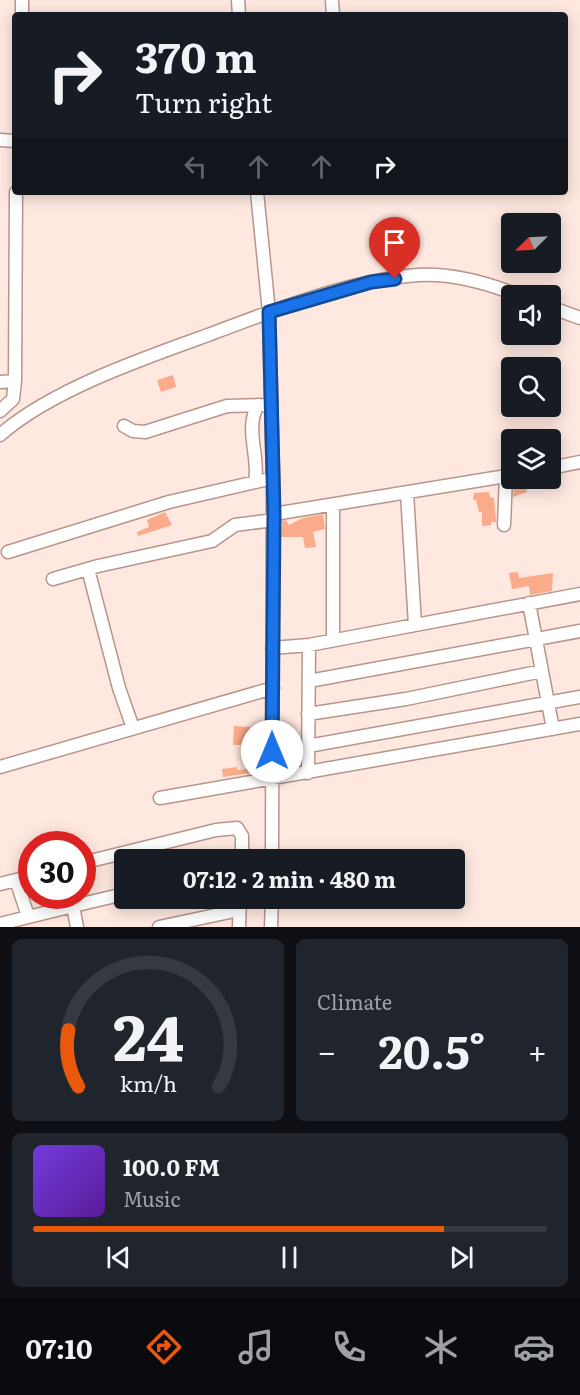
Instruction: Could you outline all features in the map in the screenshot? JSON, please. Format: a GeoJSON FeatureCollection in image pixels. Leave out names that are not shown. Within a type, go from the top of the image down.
{"type":"FeatureCollection","features":[{"type":"Feature","properties":{"kind":"street"},"geometry":{"type":"LineString","coordinates":[[0,411],[13,399],[15,381],[16,195]]}},
{"type":"Feature","properties":{"kind":"street"},"geometry":{"type":"LineString","coordinates":[[257,195],[269,312],[265,405],[273,478],[274,517],[272,849]]}},
{"type":"Feature","properties":{"kind":"street"},"geometry":{"type":"LineString","coordinates":[[0,435],[33,410],[142,359],[269,312],[371,282],[419,275],[477,281],[501,289]]}},
{"type":"Feature","properties":{"kind":"street"},"geometry":{"type":"LineString","coordinates":[[561,311],[580,318]]}},
{"type":"Feature","properties":{"kind":"street"},"geometry":{"type":"LineString","coordinates":[[0,382],[15,381]]}},
{"type":"Feature","properties":{"kind":"street"},"geometry":{"type":"LineString","coordinates":[[124,426],[133,431],[145,432],[227,406],[265,405]]}},
{"type":"Feature","properties":{"kind":"street"},"geometry":{"type":"LineString","coordinates":[[255,482],[257,473],[253,458],[253,416],[265,405]]}},
{"type":"Feature","properties":{"kind":"street"},"geometry":{"type":"LineString","coordinates":[[561,466],[580,462]]}},
{"type":"Feature","properties":{"kind":"street"},"geometry":{"type":"LineString","coordinates":[[53,579],[212,541],[235,525],[333,505],[501,476]]}},
{"type":"Feature","properties":{"kind":"street"},"geometry":{"type":"LineString","coordinates":[[8,552],[169,502],[273,478]]}},
{"type":"Feature","properties":{"kind":"street"},"geometry":{"type":"LineString","coordinates":[[504,525],[508,489]]}},
{"type":"Feature","properties":{"kind":"street"},"geometry":{"type":"LineString","coordinates":[[407,493],[415,626]]}},
{"type":"Feature","properties":{"kind":"street"},"geometry":{"type":"LineString","coordinates":[[333,505],[333,640]]}},
{"type":"Feature","properties":{"kind":"street"},"geometry":{"type":"LineString","coordinates":[[88,569],[121,696],[133,728]]}},
{"type":"Feature","properties":{"kind":"street"},"geometry":{"type":"LineString","coordinates":[[272,648],[309,645],[580,594]]}},
{"type":"Feature","properties":{"kind":"street"},"geometry":{"type":"LineString","coordinates":[[529,603],[553,729]]}},
{"type":"Feature","properties":{"kind":"street"},"geometry":{"type":"LineString","coordinates":[[309,681],[580,631]]}},
{"type":"Feature","properties":{"kind":"street"},"geometry":{"type":"LineString","coordinates":[[308,773],[309,645]]}},
{"type":"Feature","properties":{"kind":"street"},"geometry":{"type":"LineString","coordinates":[[308,714],[406,699],[542,670]]}},
{"type":"Feature","properties":{"kind":"street"},"geometry":{"type":"LineString","coordinates":[[0,767],[273,688]]}},
{"type":"Feature","properties":{"kind":"street"},"geometry":{"type":"LineString","coordinates":[[308,746],[580,697]]}},
{"type":"Feature","properties":{"kind":"street"},"geometry":{"type":"LineString","coordinates":[[160,798],[580,724]]}},
{"type":"Feature","properties":{"kind":"street"},"geometry":{"type":"LineString","coordinates":[[139,849],[216,830],[237,828],[242,836],[242,849]]}},
{"type":"Feature","properties":{"kind":"street"},"geometry":{"type":"LineString","coordinates":[[96,860],[114,855]]}},
{"type":"Feature","properties":{"kind":"street"},"geometry":{"type":"LineString","coordinates":[[0,884],[16,880],[28,916]]}},
{"type":"Feature","properties":{"kind":"street"},"geometry":{"type":"LineString","coordinates":[[96,901],[114,896]]}},
{"type":"Feature","properties":{"kind":"street"},"geometry":{"type":"LineString","coordinates":[[0,924],[60,909]]}},
{"type":"Feature","properties":{"kind":"street"},"geometry":{"type":"LineString","coordinates":[[74,909],[77,927]]}},
{"type":"Feature","properties":{"kind":"street"},"geometry":{"type":"LineString","coordinates":[[159,927],[222,909]]}},
{"type":"Feature","properties":{"kind":"street"},"geometry":{"type":"LineString","coordinates":[[239,909],[239,927]]}},
{"type":"Feature","properties":{"kind":"street"},"geometry":{"type":"LineString","coordinates":[[271,927],[272,909]]}},
{"type":"Feature","properties":{"kind":"building"},"geometry":{"type":"Polygon","coordinates":[[[173,375],[176,387],[161,392],[157,380],[173,375]]]}},
{"type":"Feature","properties":{"kind":"building"},"geometry":{"type":"Polygon","coordinates":[[[514,489],[526,489],[527,492],[513,497],[514,489]]]}},
{"type":"Feature","properties":{"kind":"building"},"geometry":{"type":"Polygon","coordinates":[[[489,492],[490,497],[494,498],[496,522],[482,526],[482,512],[479,512],[476,500],[473,500],[474,493],[489,492]]]}},
{"type":"Feature","properties":{"kind":"building"},"geometry":{"type":"Polygon","coordinates":[[[165,512],[172,525],[138,536],[137,532],[149,527],[147,520],[165,512]]]}},
{"type":"Feature","properties":{"kind":"building"},"geometry":{"type":"Polygon","coordinates":[[[323,514],[325,529],[313,532],[316,547],[305,548],[303,537],[281,537],[282,521],[286,520],[289,525],[303,518],[323,514]]]}},
{"type":"Feature","properties":{"kind":"building"},"geometry":{"type":"Polygon","coordinates":[[[518,572],[519,578],[553,573],[552,591],[530,595],[529,586],[512,589],[509,573],[518,572]]]}},
{"type":"Feature","properties":{"kind":"building"},"geometry":{"type":"Polygon","coordinates":[[[234,726],[250,727],[253,736],[250,745],[233,745],[234,726]]]}},
{"type":"Feature","properties":{"kind":"building"},"geometry":{"type":"Polygon","coordinates":[[[237,767],[237,770],[260,768],[258,772],[223,777],[222,769],[237,767]]]}},
{"type":"Feature","properties":{"kind":"route"},"geometry":{"type":"LineString","coordinates":[[272,751],[274,514],[269,312],[371,282],[395,279]]}}]}
